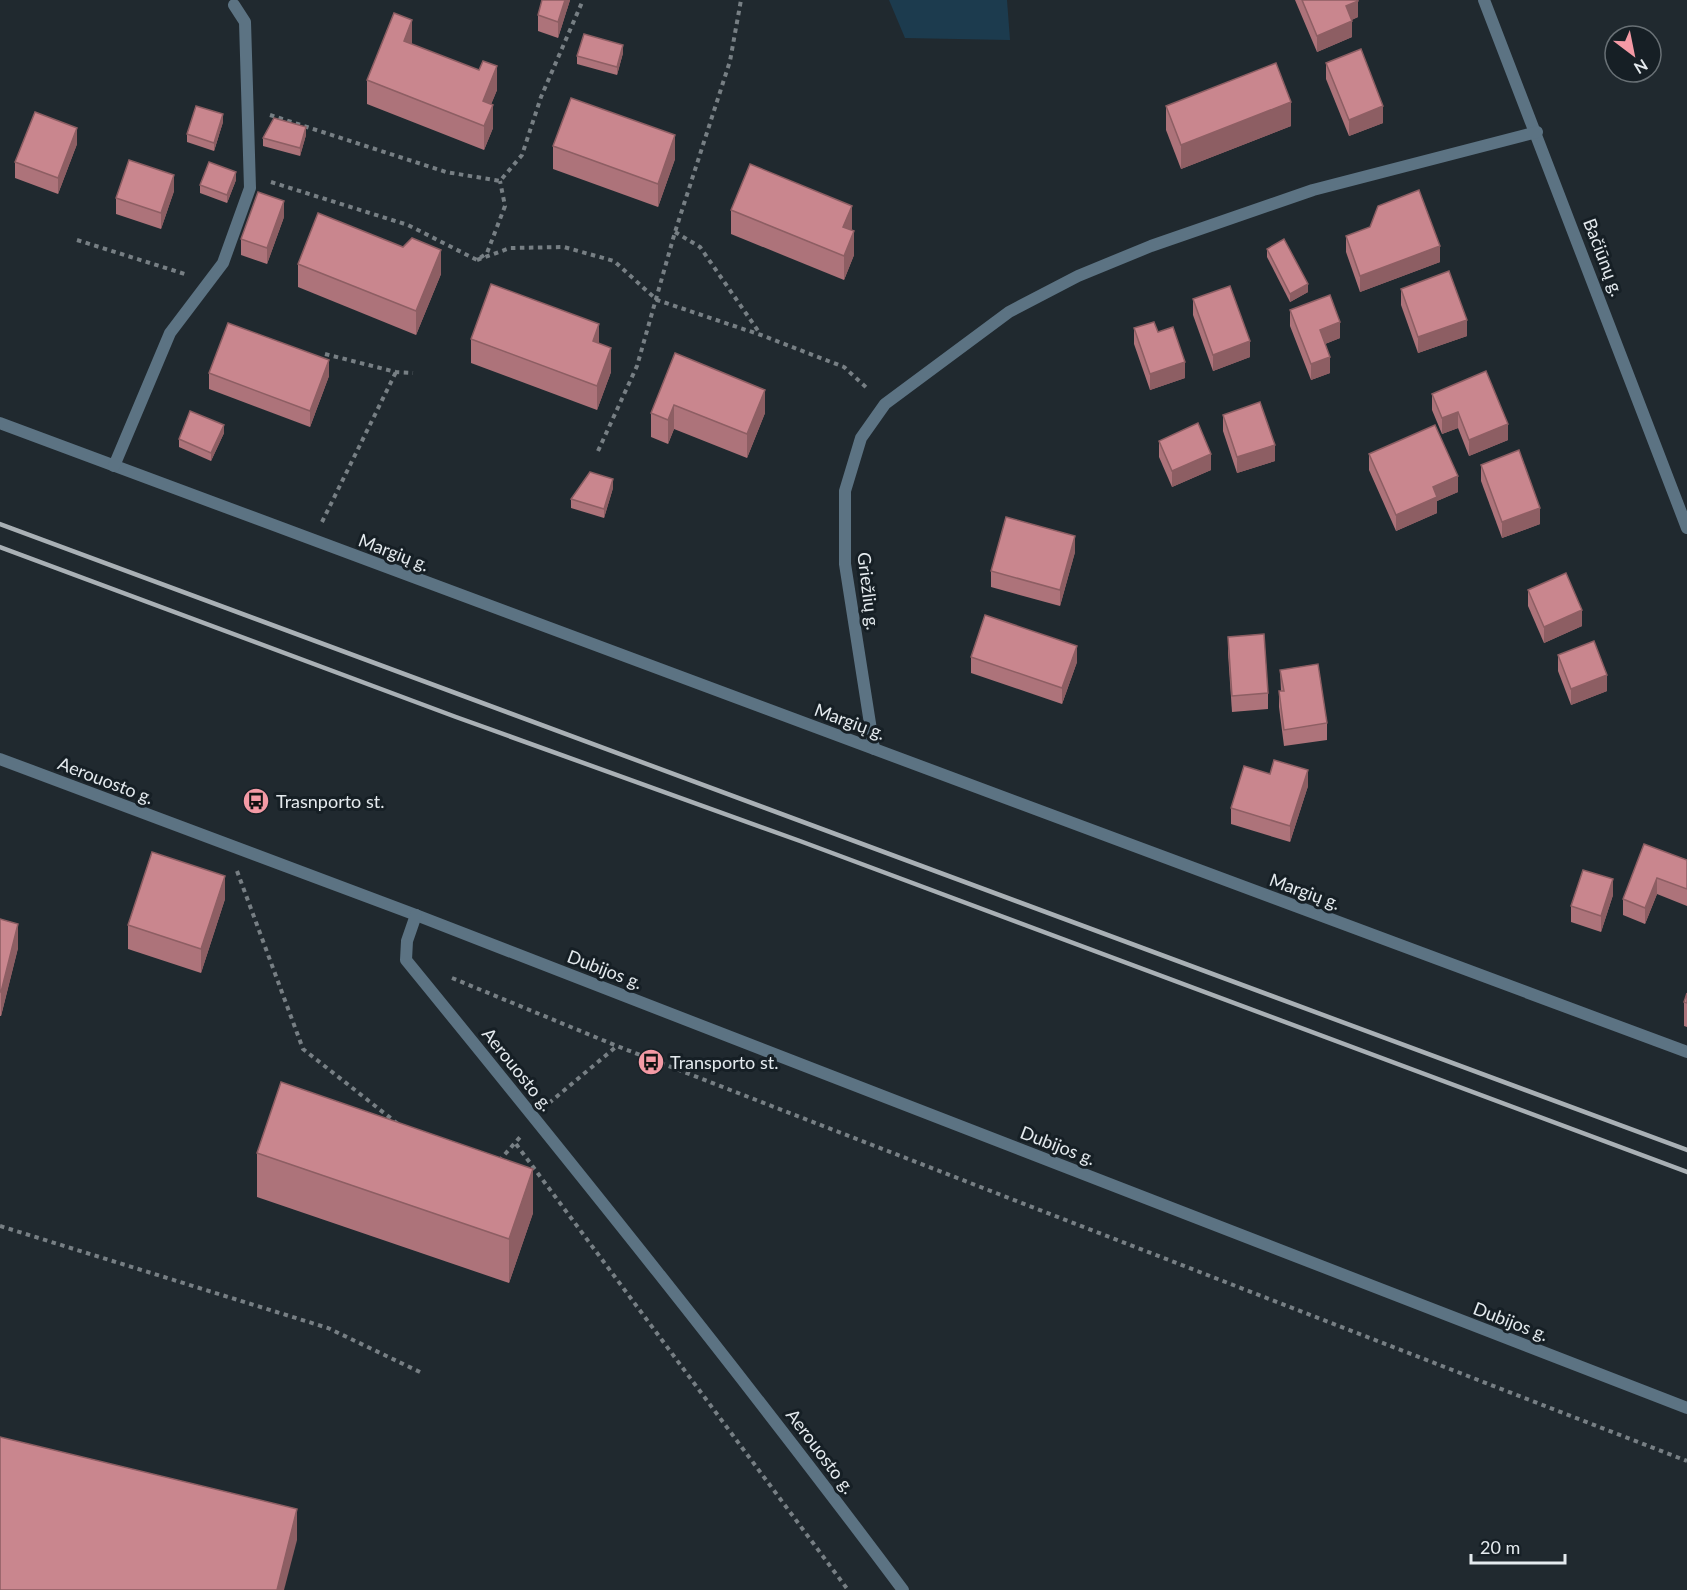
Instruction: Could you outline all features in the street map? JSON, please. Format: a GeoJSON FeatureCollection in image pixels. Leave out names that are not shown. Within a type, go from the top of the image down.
{"type":"FeatureCollection","features":[{"type":"Feature","properties":{"kind":"street","name":"Bačiūnų g."},"geometry":{"type":"LineString","coordinates":[[1484,0],[1537,132],[1687,528]]}},
{"type":"Feature","properties":{"kind":"street"},"geometry":{"type":"LineString","coordinates":[[114,466],[170,333],[223,263],[250,188],[245,22],[234,5]]}},
{"type":"Feature","properties":{"kind":"street","name":"Griežlių g."},"geometry":{"type":"LineString","coordinates":[[874,749],[845,564],[845,491],[861,438],[885,404],[1009,312],[1078,276],[1151,246],[1313,190],[1537,132]]}},
{"type":"Feature","properties":{"kind":"street","name":"Margių g."},"geometry":{"type":"LineString","coordinates":[[0,423],[1687,1052]]}},
{"type":"Feature","properties":{"kind":"street","name":"Aerouosto g."},"geometry":{"type":"LineString","coordinates":[[0,759],[416,915],[407,941],[406,960],[534,1116],[787,1435],[903,1590]]}},
{"type":"Feature","properties":{"kind":"street","name":"Dubijos g."},"geometry":{"type":"LineString","coordinates":[[416,915],[1687,1408]]}},
{"type":"Feature","properties":{"kind":"path"},"geometry":{"type":"LineString","coordinates":[[500,181],[522,155],[541,97],[583,0]]}},
{"type":"Feature","properties":{"kind":"path"},"geometry":{"type":"LineString","coordinates":[[598,451],[637,366],[675,232],[730,61],[741,0]]}},
{"type":"Feature","properties":{"kind":"path"},"geometry":{"type":"LineString","coordinates":[[248,107],[446,172],[500,181]]}},
{"type":"Feature","properties":{"kind":"path"},"geometry":{"type":"LineString","coordinates":[[250,176],[408,225],[477,260],[510,248],[564,247],[614,261],[657,300],[761,335],[844,367],[885,404]]}},
{"type":"Feature","properties":{"kind":"path"},"geometry":{"type":"LineString","coordinates":[[477,260],[487,253],[505,206],[500,181]]}},
{"type":"Feature","properties":{"kind":"path"},"geometry":{"type":"LineString","coordinates":[[675,232],[700,247],[761,335]]}},
{"type":"Feature","properties":{"kind":"path"},"geometry":{"type":"LineString","coordinates":[[77,240],[209,282]]}},
{"type":"Feature","properties":{"kind":"path"},"geometry":{"type":"LineString","coordinates":[[325,354],[396,372],[413,373]]}},
{"type":"Feature","properties":{"kind":"path"},"geometry":{"type":"LineString","coordinates":[[312,540],[396,372]]}},
{"type":"Feature","properties":{"kind":"path"},"geometry":{"type":"LineString","coordinates":[[227,845],[303,1049],[403,1128]]}},
{"type":"Feature","properties":{"kind":"path"},"geometry":{"type":"LineString","coordinates":[[451,978],[617,1046],[1687,1461]]}},
{"type":"Feature","properties":{"kind":"path"},"geometry":{"type":"LineString","coordinates":[[498,1162],[516,1144],[534,1116],[617,1046]]}},
{"type":"Feature","properties":{"kind":"path"},"geometry":{"type":"LineString","coordinates":[[516,1144],[848,1590]]}},
{"type":"Feature","properties":{"kind":"path"},"geometry":{"type":"LineString","coordinates":[[0,1226],[328,1328],[422,1373]]}},
{"type":"Feature","properties":{"kind":"shaded area"},"geometry":{"type":"Polygon","coordinates":[[[889,0],[1007,0],[1010,40],[905,38],[889,0]]]}},
{"type":"Feature","properties":{"kind":"building"},"geometry":{"type":"Polygon","coordinates":[[[542,0],[565,0],[558,22],[538,15],[542,0]]]}},
{"type":"Feature","properties":{"kind":"building"},"geometry":{"type":"Polygon","coordinates":[[[1302,0],[1358,1],[1346,6],[1352,21],[1317,36],[1302,0]]]}},
{"type":"Feature","properties":{"kind":"building"},"geometry":{"type":"Polygon","coordinates":[[[394,13],[412,20],[404,41],[479,70],[483,61],[497,66],[483,101],[493,105],[484,126],[367,80],[394,13]]]}},
{"type":"Feature","properties":{"kind":"building"},"geometry":{"type":"Polygon","coordinates":[[[584,34],[623,45],[617,67],[577,56],[584,34]]]}},
{"type":"Feature","properties":{"kind":"building"},"geometry":{"type":"Polygon","coordinates":[[[1361,49],[1383,106],[1349,120],[1326,63],[1361,49]]]}},
{"type":"Feature","properties":{"kind":"building"},"geometry":{"type":"Polygon","coordinates":[[[1276,63],[1291,102],[1181,145],[1166,106],[1276,63]]]}},
{"type":"Feature","properties":{"kind":"building"},"geometry":{"type":"Polygon","coordinates":[[[571,98],[675,135],[658,184],[553,146],[571,98]]]}},
{"type":"Feature","properties":{"kind":"building"},"geometry":{"type":"Polygon","coordinates":[[[196,106],[223,114],[214,143],[187,134],[196,106]]]}},
{"type":"Feature","properties":{"kind":"building"},"geometry":{"type":"Polygon","coordinates":[[[35,112],[77,128],[58,178],[15,162],[35,112]]]}},
{"type":"Feature","properties":{"kind":"building"},"geometry":{"type":"Polygon","coordinates":[[[274,118],[306,127],[300,148],[263,138],[274,118]]]}},
{"type":"Feature","properties":{"kind":"building"},"geometry":{"type":"Polygon","coordinates":[[[129,160],[174,175],[161,213],[116,198],[129,160]]]}},
{"type":"Feature","properties":{"kind":"building"},"geometry":{"type":"Polygon","coordinates":[[[209,162],[236,172],[227,195],[200,185],[209,162]]]}},
{"type":"Feature","properties":{"kind":"building"},"geometry":{"type":"Polygon","coordinates":[[[750,164],[852,206],[843,227],[854,231],[844,256],[731,210],[750,164]]]}},
{"type":"Feature","properties":{"kind":"building"},"geometry":{"type":"Polygon","coordinates":[[[1419,190],[1440,246],[1360,276],[1346,236],[1370,227],[1378,206],[1419,190]]]}},
{"type":"Feature","properties":{"kind":"building"},"geometry":{"type":"Polygon","coordinates":[[[258,192],[284,201],[267,248],[241,239],[258,192]]]}},
{"type":"Feature","properties":{"kind":"building"},"geometry":{"type":"Polygon","coordinates":[[[318,213],[403,247],[412,238],[441,250],[416,311],[298,264],[318,213]]]}},
{"type":"Feature","properties":{"kind":"building"},"geometry":{"type":"Polygon","coordinates":[[[1284,239],[1308,284],[1290,294],[1267,249],[1284,239]]]}},
{"type":"Feature","properties":{"kind":"building"},"geometry":{"type":"Polygon","coordinates":[[[1449,271],[1467,320],[1418,337],[1401,289],[1449,271]]]}},
{"type":"Feature","properties":{"kind":"building"},"geometry":{"type":"Polygon","coordinates":[[[491,284],[599,324],[593,341],[611,348],[597,386],[471,339],[491,284]]]}},
{"type":"Feature","properties":{"kind":"building"},"geometry":{"type":"Polygon","coordinates":[[[1230,286],[1250,341],[1213,355],[1193,299],[1230,286]]]}},
{"type":"Feature","properties":{"kind":"building"},"geometry":{"type":"Polygon","coordinates":[[[1330,295],[1340,322],[1320,330],[1330,357],[1311,364],[1290,310],[1330,295]]]}},
{"type":"Feature","properties":{"kind":"building"},"geometry":{"type":"Polygon","coordinates":[[[1154,322],[1158,332],[1173,327],[1185,362],[1150,374],[1134,328],[1154,322]]]}},
{"type":"Feature","properties":{"kind":"building"},"geometry":{"type":"Polygon","coordinates":[[[228,323],[329,360],[310,411],[209,373],[228,323]]]}},
{"type":"Feature","properties":{"kind":"building"},"geometry":{"type":"Polygon","coordinates":[[[675,353],[765,390],[747,434],[674,405],[668,420],[651,413],[675,353]]]}},
{"type":"Feature","properties":{"kind":"building"},"geometry":{"type":"Polygon","coordinates":[[[1486,371],[1508,424],[1469,440],[1458,412],[1442,418],[1432,394],[1486,371]]]}},
{"type":"Feature","properties":{"kind":"building"},"geometry":{"type":"Polygon","coordinates":[[[1260,402],[1275,445],[1237,457],[1223,415],[1260,402]]]}},
{"type":"Feature","properties":{"kind":"building"},"geometry":{"type":"Polygon","coordinates":[[[190,411],[224,425],[211,453],[179,439],[190,411]]]}},
{"type":"Feature","properties":{"kind":"building"},"geometry":{"type":"Polygon","coordinates":[[[1198,423],[1211,454],[1172,471],[1159,441],[1198,423]]]}},
{"type":"Feature","properties":{"kind":"building"},"geometry":{"type":"Polygon","coordinates":[[[1435,425],[1458,476],[1433,487],[1437,497],[1396,515],[1369,454],[1435,425]]]}},
{"type":"Feature","properties":{"kind":"building"},"geometry":{"type":"Polygon","coordinates":[[[1519,450],[1540,508],[1502,522],[1481,465],[1519,450]]]}},
{"type":"Feature","properties":{"kind":"building"},"geometry":{"type":"Polygon","coordinates":[[[590,472],[613,479],[604,509],[571,499],[590,472]]]}},
{"type":"Feature","properties":{"kind":"building"},"geometry":{"type":"Polygon","coordinates":[[[1006,517],[1075,536],[1060,590],[991,571],[1006,517]]]}},
{"type":"Feature","properties":{"kind":"building"},"geometry":{"type":"Polygon","coordinates":[[[1566,573],[1582,610],[1544,627],[1528,590],[1566,573]]]}},
{"type":"Feature","properties":{"kind":"building"},"geometry":{"type":"Polygon","coordinates":[[[985,615],[1077,646],[1062,688],[971,657],[985,615]]]}},
{"type":"Feature","properties":{"kind":"building"},"geometry":{"type":"Polygon","coordinates":[[[1264,634],[1268,693],[1232,696],[1228,637],[1264,634]]]}},
{"type":"Feature","properties":{"kind":"building"},"geometry":{"type":"Polygon","coordinates":[[[1594,641],[1607,675],[1571,689],[1558,655],[1594,641]]]}},
{"type":"Feature","properties":{"kind":"building"},"geometry":{"type":"Polygon","coordinates":[[[1318,664],[1327,723],[1284,730],[1279,691],[1284,691],[1280,670],[1318,664]]]}},
{"type":"Feature","properties":{"kind":"building"},"geometry":{"type":"Polygon","coordinates":[[[1274,760],[1308,770],[1290,826],[1231,808],[1244,766],[1270,774],[1274,760]]]}},
{"type":"Feature","properties":{"kind":"building"},"geometry":{"type":"Polygon","coordinates":[[[1644,844],[1687,860],[1687,889],[1657,878],[1645,908],[1623,899],[1644,844]]]}},
{"type":"Feature","properties":{"kind":"building"},"geometry":{"type":"Polygon","coordinates":[[[152,852],[225,876],[201,949],[128,925],[152,852]]]}},
{"type":"Feature","properties":{"kind":"building"},"geometry":{"type":"Polygon","coordinates":[[[1583,870],[1613,879],[1601,916],[1571,906],[1583,870]]]}},
{"type":"Feature","properties":{"kind":"building"},"geometry":{"type":"Polygon","coordinates":[[[0,919],[18,924],[1,992],[0,992],[0,919]]]}},
{"type":"Feature","properties":{"kind":"building"},"geometry":{"type":"Polygon","coordinates":[[[281,1082],[533,1169],[509,1239],[257,1153],[281,1082]]]}},
{"type":"Feature","properties":{"kind":"building"},"geometry":{"type":"Polygon","coordinates":[[[0,1437],[297,1509],[277,1590],[0,1590],[0,1437]]]}},
{"type":"Feature","properties":{"kind":"railway"},"geometry":{"type":"LineString","coordinates":[[0,524],[1687,1150]]}},
{"type":"Feature","properties":{"kind":"railway"},"geometry":{"type":"LineString","coordinates":[[0,547],[456,717],[800,841],[1687,1172]]}},
{"type":"Feature","properties":{"kind":"place","name":"Trasnporto st."},"geometry":{"type":"Point","coordinates":[256,801]}},
{"type":"Feature","properties":{"kind":"place","name":"Transporto st."},"geometry":{"type":"Point","coordinates":[651,1062]}}]}
